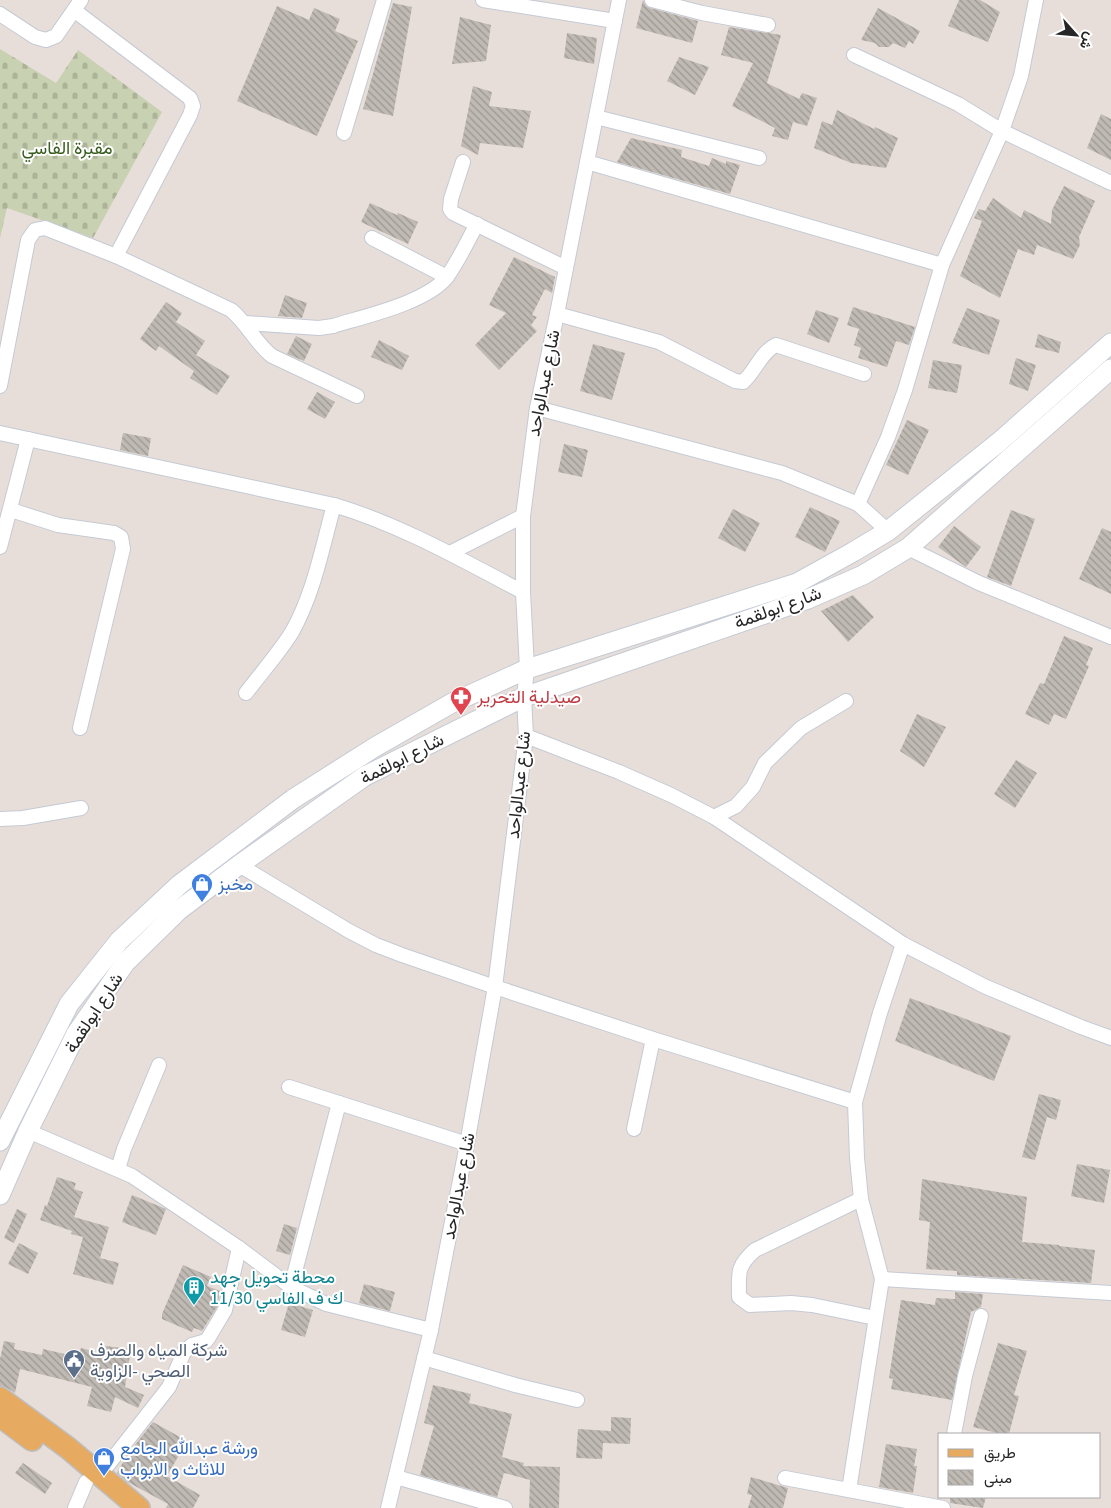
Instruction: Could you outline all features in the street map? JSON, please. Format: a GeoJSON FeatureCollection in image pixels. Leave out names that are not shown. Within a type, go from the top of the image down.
{"type":"FeatureCollection","features":[{"type":"Feature","properties":{"kind":"main road"},"geometry":{"type":"LineString","coordinates":[[0,1398],[47,1432],[93,1478],[118,1508]]}},
{"type":"Feature","properties":{"kind":"main road"},"geometry":{"type":"LineString","coordinates":[[0,1416],[138,1508]]}},
{"type":"Feature","properties":{"kind":"street"},"geometry":{"type":"LineString","coordinates":[[344,133],[384,0]]}},
{"type":"Feature","properties":{"kind":"street"},"geometry":{"type":"LineString","coordinates":[[483,0],[614,21]]}},
{"type":"Feature","properties":{"kind":"street","name":"شارع عبدالواحد"},"geometry":{"type":"LineString","coordinates":[[388,1508],[431,1330],[495,988],[526,736],[524,697],[527,669],[523,592],[523,516],[537,408],[619,0]]}},
{"type":"Feature","properties":{"kind":"street"},"geometry":{"type":"LineString","coordinates":[[652,0],[702,13],[768,25]]}},
{"type":"Feature","properties":{"kind":"street"},"geometry":{"type":"LineString","coordinates":[[858,504],[888,437],[905,390],[942,265],[1002,131],[1021,76],[1036,0]]}},
{"type":"Feature","properties":{"kind":"street"},"geometry":{"type":"LineString","coordinates":[[0,14],[35,37],[46,40],[56,36],[78,6],[190,98],[193,106],[190,115],[116,256]]}},
{"type":"Feature","properties":{"kind":"street"},"geometry":{"type":"LineString","coordinates":[[854,55],[958,104],[1002,131],[1111,183]]}},
{"type":"Feature","properties":{"kind":"street"},"geometry":{"type":"LineString","coordinates":[[596,117],[759,158]]}},
{"type":"Feature","properties":{"kind":"street"},"geometry":{"type":"LineString","coordinates":[[463,162],[451,199],[450,209],[566,268]]}},
{"type":"Feature","properties":{"kind":"street"},"geometry":{"type":"LineString","coordinates":[[587,162],[942,265]]}},
{"type":"Feature","properties":{"kind":"street"},"geometry":{"type":"LineString","coordinates":[[246,323],[319,328],[333,326],[421,298],[435,290],[447,277],[477,224]]}},
{"type":"Feature","properties":{"kind":"street"},"geometry":{"type":"LineString","coordinates":[[0,386],[28,240],[34,230],[45,228],[116,256],[231,310],[246,323],[265,351],[272,356],[357,396]]}},
{"type":"Feature","properties":{"kind":"street"},"geometry":{"type":"LineString","coordinates":[[372,238],[447,277]]}},
{"type":"Feature","properties":{"kind":"street"},"geometry":{"type":"LineString","coordinates":[[557,314],[659,342],[735,381],[743,382],[748,378],[769,348],[776,345],[864,374]]}},
{"type":"Feature","properties":{"kind":"street","name":"شارع ابولقمة"},"geometry":{"type":"LineString","coordinates":[[1,1137],[69,1004],[119,941],[180,884],[293,800],[375,747],[452,703],[527,669],[797,583],[888,531],[999,442],[1111,342]]}},
{"type":"Feature","properties":{"kind":"street","name":"شارع ابولقمة"},"geometry":{"type":"LineString","coordinates":[[0,1195],[28,1131],[76,1034],[125,963],[179,910],[239,865],[365,776],[524,697],[808,599],[863,575],[908,548],[1111,369]]}},
{"type":"Feature","properties":{"kind":"street"},"geometry":{"type":"LineString","coordinates":[[537,408],[782,473],[858,504],[888,531]]}},
{"type":"Feature","properties":{"kind":"street"},"geometry":{"type":"LineString","coordinates":[[0,433],[334,505],[360,513],[450,553],[523,592]]}},
{"type":"Feature","properties":{"kind":"street"},"geometry":{"type":"LineString","coordinates":[[1,543],[28,439]]}},
{"type":"Feature","properties":{"kind":"street"},"geometry":{"type":"LineString","coordinates":[[246,693],[291,633],[302,612],[310,592],[334,505]]}},
{"type":"Feature","properties":{"kind":"street"},"geometry":{"type":"LineString","coordinates":[[11,510],[58,525],[114,533],[120,537],[123,549],[80,728]]}},
{"type":"Feature","properties":{"kind":"street"},"geometry":{"type":"LineString","coordinates":[[450,553],[523,516]]}},
{"type":"Feature","properties":{"kind":"street"},"geometry":{"type":"LineString","coordinates":[[908,548],[979,583],[1111,637]]}},
{"type":"Feature","properties":{"kind":"street"},"geometry":{"type":"LineString","coordinates":[[714,817],[736,806],[753,787],[765,763],[801,728],[846,701]]}},
{"type":"Feature","properties":{"kind":"street"},"geometry":{"type":"LineString","coordinates":[[526,736],[618,772],[671,795],[714,817],[903,944],[984,986],[1081,1028],[1111,1038]]}},
{"type":"Feature","properties":{"kind":"street"},"geometry":{"type":"LineString","coordinates":[[0,819],[23,818],[81,808]]}},
{"type":"Feature","properties":{"kind":"street"},"geometry":{"type":"LineString","coordinates":[[239,865],[349,931],[376,945],[495,988],[855,1102]]}},
{"type":"Feature","properties":{"kind":"street"},"geometry":{"type":"LineString","coordinates":[[849,1490],[882,1279],[861,1199],[856,1158],[855,1102],[880,1013],[903,944]]}},
{"type":"Feature","properties":{"kind":"street"},"geometry":{"type":"LineString","coordinates":[[634,1129],[653,1039]]}},
{"type":"Feature","properties":{"kind":"street"},"geometry":{"type":"LineString","coordinates":[[118,1168],[159,1065]]}},
{"type":"Feature","properties":{"kind":"street"},"geometry":{"type":"LineString","coordinates":[[289,1087],[467,1144]]}},
{"type":"Feature","properties":{"kind":"street"},"geometry":{"type":"LineString","coordinates":[[291,1287],[339,1103]]}},
{"type":"Feature","properties":{"kind":"street"},"geometry":{"type":"LineString","coordinates":[[28,1131],[118,1168],[132,1176],[239,1248],[291,1287],[326,1304],[431,1330]]}},
{"type":"Feature","properties":{"kind":"street"},"geometry":{"type":"LineString","coordinates":[[861,1199],[755,1250],[739,1270],[739,1297],[750,1305],[790,1303],[812,1305],[875,1318]]}},
{"type":"Feature","properties":{"kind":"street"},"geometry":{"type":"LineString","coordinates":[[75,1508],[93,1478],[169,1387],[184,1352],[192,1345],[206,1341],[209,1337],[225,1310],[239,1248]]}},
{"type":"Feature","properties":{"kind":"street"},"geometry":{"type":"LineString","coordinates":[[882,1279],[1111,1292]]}},
{"type":"Feature","properties":{"kind":"street"},"geometry":{"type":"LineString","coordinates":[[954,1433],[965,1376],[981,1316]]}},
{"type":"Feature","properties":{"kind":"street"},"geometry":{"type":"LineString","coordinates":[[424,1358],[515,1385],[577,1400]]}},
{"type":"Feature","properties":{"kind":"street"},"geometry":{"type":"LineString","coordinates":[[396,1478],[505,1508]]}},
{"type":"Feature","properties":{"kind":"street"},"geometry":{"type":"LineString","coordinates":[[785,1478],[941,1504]]}},
{"type":"Feature","properties":{"kind":"green space","name":"مقبرة الفاسي"},"geometry":{"type":"Polygon","coordinates":[[[0,49],[56,83],[78,50],[162,112],[93,238],[7,208],[0,238],[0,49]]]}},
{"type":"Feature","properties":{"kind":"building"},"geometry":{"type":"Polygon","coordinates":[[[643,0],[646,6],[650,8],[698,21],[692,43],[636,28],[643,0]]]}},
{"type":"Feature","properties":{"kind":"building"},"geometry":{"type":"Polygon","coordinates":[[[959,0],[980,0],[1000,12],[988,42],[948,26],[959,0]]]}},
{"type":"Feature","properties":{"kind":"building"},"geometry":{"type":"Polygon","coordinates":[[[393,3],[412,7],[393,116],[363,109],[393,3]]]}},
{"type":"Feature","properties":{"kind":"building"},"geometry":{"type":"Polygon","coordinates":[[[277,6],[309,20],[314,8],[340,19],[335,31],[358,41],[317,136],[237,101],[277,6]]]}},
{"type":"Feature","properties":{"kind":"building"},"geometry":{"type":"Polygon","coordinates":[[[878,8],[920,31],[913,44],[909,41],[905,48],[893,43],[889,47],[879,47],[875,43],[861,40],[878,8]]]}},
{"type":"Feature","properties":{"kind":"building"},"geometry":{"type":"Polygon","coordinates":[[[460,17],[491,25],[486,61],[452,64],[460,17]]]}},
{"type":"Feature","properties":{"kind":"building"},"geometry":{"type":"Polygon","coordinates":[[[729,27],[781,35],[767,83],[799,99],[802,93],[817,98],[807,126],[793,122],[788,140],[772,136],[775,128],[732,106],[753,63],[721,55],[729,27]]]}},
{"type":"Feature","properties":{"kind":"building"},"geometry":{"type":"Polygon","coordinates":[[[567,33],[597,38],[594,64],[564,58],[567,33]]]}},
{"type":"Feature","properties":{"kind":"building"},"geometry":{"type":"Polygon","coordinates":[[[679,57],[709,67],[695,95],[667,81],[679,57]]]}},
{"type":"Feature","properties":{"kind":"building"},"geometry":{"type":"Polygon","coordinates":[[[473,86],[492,92],[489,106],[531,111],[523,148],[480,143],[478,155],[461,146],[473,86]]]}},
{"type":"Feature","properties":{"kind":"building"},"geometry":{"type":"Polygon","coordinates":[[[837,110],[874,129],[875,127],[898,138],[886,168],[851,163],[814,148],[822,121],[832,125],[837,110]]]}},
{"type":"Feature","properties":{"kind":"building"},"geometry":{"type":"Polygon","coordinates":[[[1101,114],[1111,119],[1111,160],[1087,148],[1101,114]]]}},
{"type":"Feature","properties":{"kind":"building"},"geometry":{"type":"Polygon","coordinates":[[[631,138],[682,150],[681,157],[709,166],[712,158],[726,164],[726,161],[740,165],[730,194],[617,162],[631,138]]]}},
{"type":"Feature","properties":{"kind":"building"},"geometry":{"type":"Polygon","coordinates":[[[1064,186],[1095,201],[1079,237],[1080,245],[1073,259],[1037,245],[1034,255],[1018,249],[1000,298],[960,276],[982,221],[974,218],[979,209],[985,211],[993,198],[1021,218],[1024,210],[1051,224],[1052,210],[1064,186]]]}},
{"type":"Feature","properties":{"kind":"building"},"geometry":{"type":"Polygon","coordinates":[[[370,203],[418,222],[408,244],[361,222],[370,203]]]}},
{"type":"Feature","properties":{"kind":"building"},"geometry":{"type":"Polygon","coordinates":[[[514,257],[555,277],[552,293],[545,289],[532,315],[537,317],[531,325],[537,331],[499,370],[475,345],[506,313],[489,305],[514,257]]]}},
{"type":"Feature","properties":{"kind":"building"},"geometry":{"type":"Polygon","coordinates":[[[285,295],[307,303],[302,318],[278,316],[285,295]]]}},
{"type":"Feature","properties":{"kind":"building"},"geometry":{"type":"Polygon","coordinates":[[[166,302],[182,313],[176,322],[205,341],[196,355],[230,376],[217,395],[190,378],[194,371],[159,346],[156,351],[140,339],[166,302]]]}},
{"type":"Feature","properties":{"kind":"building"},"geometry":{"type":"Polygon","coordinates":[[[853,307],[915,327],[909,345],[896,341],[887,367],[858,358],[861,348],[854,345],[859,329],[847,325],[853,307]]]}},
{"type":"Feature","properties":{"kind":"building"},"geometry":{"type":"Polygon","coordinates":[[[967,308],[1000,320],[989,355],[952,343],[967,308]]]}},
{"type":"Feature","properties":{"kind":"building"},"geometry":{"type":"Polygon","coordinates":[[[816,310],[839,318],[829,343],[807,334],[816,310]]]}},
{"type":"Feature","properties":{"kind":"building"},"geometry":{"type":"Polygon","coordinates":[[[1038,334],[1061,342],[1059,353],[1035,347],[1038,334]]]}},
{"type":"Feature","properties":{"kind":"building"},"geometry":{"type":"Polygon","coordinates":[[[296,336],[312,344],[304,361],[287,354],[296,336]]]}},
{"type":"Feature","properties":{"kind":"building"},"geometry":{"type":"Polygon","coordinates":[[[379,340],[409,356],[402,370],[371,357],[379,340]]]}},
{"type":"Feature","properties":{"kind":"building"},"geometry":{"type":"Polygon","coordinates":[[[593,344],[625,353],[612,400],[580,391],[593,344]]]}},
{"type":"Feature","properties":{"kind":"building"},"geometry":{"type":"Polygon","coordinates":[[[1016,358],[1036,365],[1028,391],[1009,384],[1016,358]]]}},
{"type":"Feature","properties":{"kind":"building"},"geometry":{"type":"Polygon","coordinates":[[[933,360],[962,365],[957,393],[928,388],[933,360]]]}},
{"type":"Feature","properties":{"kind":"building"},"geometry":{"type":"Polygon","coordinates":[[[317,392],[335,402],[325,419],[307,409],[317,392]]]}},
{"type":"Feature","properties":{"kind":"building"},"geometry":{"type":"Polygon","coordinates":[[[907,420],[929,430],[908,475],[886,465],[907,420]]]}},
{"type":"Feature","properties":{"kind":"building"},"geometry":{"type":"Polygon","coordinates":[[[123,433],[151,438],[148,456],[120,450],[123,433]]]}},
{"type":"Feature","properties":{"kind":"building"},"geometry":{"type":"Polygon","coordinates":[[[564,444],[588,450],[582,477],[558,472],[564,444]]]}},
{"type":"Feature","properties":{"kind":"building"},"geometry":{"type":"Polygon","coordinates":[[[810,507],[840,521],[825,552],[795,537],[810,507]]]}},
{"type":"Feature","properties":{"kind":"building"},"geometry":{"type":"Polygon","coordinates":[[[733,509],[760,523],[745,552],[718,538],[733,509]]]}},
{"type":"Feature","properties":{"kind":"building"},"geometry":{"type":"Polygon","coordinates":[[[1011,510],[1035,519],[1011,586],[987,577],[1011,510]]]}},
{"type":"Feature","properties":{"kind":"building"},"geometry":{"type":"Polygon","coordinates":[[[954,526],[981,547],[966,567],[938,547],[954,526]]]}},
{"type":"Feature","properties":{"kind":"building"},"geometry":{"type":"Polygon","coordinates":[[[1102,528],[1111,532],[1111,594],[1079,579],[1102,528]]]}},
{"type":"Feature","properties":{"kind":"building"},"geometry":{"type":"Polygon","coordinates":[[[853,595],[874,617],[848,642],[821,611],[853,595]]]}},
{"type":"Feature","properties":{"kind":"building"},"geometry":{"type":"Polygon","coordinates":[[[1064,636],[1093,648],[1086,665],[1089,666],[1066,719],[1054,714],[1049,725],[1025,714],[1040,683],[1044,684],[1064,636]]]}},
{"type":"Feature","properties":{"kind":"building"},"geometry":{"type":"Polygon","coordinates":[[[917,714],[946,727],[924,767],[900,751],[917,714]]]}},
{"type":"Feature","properties":{"kind":"building"},"geometry":{"type":"Polygon","coordinates":[[[1016,760],[1037,773],[1015,808],[994,794],[1016,760]]]}},
{"type":"Feature","properties":{"kind":"building"},"geometry":{"type":"Polygon","coordinates":[[[910,998],[1011,1036],[994,1081],[895,1041],[910,998]]]}},
{"type":"Feature","properties":{"kind":"building"},"geometry":{"type":"Polygon","coordinates":[[[1039,1094],[1061,1100],[1056,1120],[1047,1117],[1035,1160],[1022,1157],[1039,1094]]]}},
{"type":"Feature","properties":{"kind":"building"},"geometry":{"type":"Polygon","coordinates":[[[1077,1164],[1110,1170],[1104,1203],[1071,1196],[1077,1164]]]}},
{"type":"Feature","properties":{"kind":"building"},"geometry":{"type":"Polygon","coordinates":[[[57,1177],[76,1183],[74,1189],[83,1192],[74,1217],[109,1227],[100,1258],[119,1263],[113,1285],[73,1274],[83,1237],[71,1234],[72,1231],[40,1220],[57,1177]]]}},
{"type":"Feature","properties":{"kind":"building"},"geometry":{"type":"Polygon","coordinates":[[[922,1179],[1027,1197],[1022,1242],[1095,1250],[1091,1283],[957,1275],[957,1271],[926,1269],[930,1222],[919,1220],[922,1179]]]}},
{"type":"Feature","properties":{"kind":"building"},"geometry":{"type":"Polygon","coordinates":[[[132,1195],[166,1209],[156,1235],[122,1222],[132,1195]]]}},
{"type":"Feature","properties":{"kind":"building"},"geometry":{"type":"Polygon","coordinates":[[[17,1209],[27,1214],[14,1243],[4,1238],[17,1209]]]}},
{"type":"Feature","properties":{"kind":"building"},"geometry":{"type":"Polygon","coordinates":[[[284,1224],[297,1228],[290,1255],[276,1251],[284,1224]]]}},
{"type":"Feature","properties":{"kind":"building"},"geometry":{"type":"Polygon","coordinates":[[[19,1243],[38,1253],[28,1274],[8,1264],[19,1243]]]}},
{"type":"Feature","properties":{"kind":"building","name":"محطة تحويل جهد 11/30 ك ف الفاسي"},"geometry":{"type":"Polygon","coordinates":[[[183,1265],[211,1277],[207,1286],[220,1291],[217,1307],[202,1331],[194,1328],[192,1332],[162,1319],[162,1314],[183,1265]]]}},
{"type":"Feature","properties":{"kind":"building"},"geometry":{"type":"Polygon","coordinates":[[[364,1284],[395,1292],[390,1311],[359,1303],[364,1284]]]}},
{"type":"Feature","properties":{"kind":"building"},"geometry":{"type":"Polygon","coordinates":[[[955,1292],[983,1294],[981,1307],[971,1312],[952,1400],[891,1389],[893,1379],[889,1378],[901,1300],[935,1305],[936,1298],[955,1299],[955,1292]]]}},
{"type":"Feature","properties":{"kind":"building"},"geometry":{"type":"Polygon","coordinates":[[[289,1303],[313,1310],[305,1337],[281,1330],[289,1303]]]}},
{"type":"Feature","properties":{"kind":"building"},"geometry":{"type":"Polygon","coordinates":[[[4,1341],[15,1343],[14,1349],[42,1355],[43,1349],[78,1357],[81,1348],[104,1354],[105,1346],[131,1349],[125,1387],[144,1395],[138,1408],[115,1397],[111,1412],[87,1406],[92,1387],[20,1369],[15,1393],[0,1386],[0,1359],[4,1341]]]}},
{"type":"Feature","properties":{"kind":"building"},"geometry":{"type":"Polygon","coordinates":[[[998,1343],[1027,1351],[1014,1395],[1019,1396],[1009,1433],[997,1433],[973,1427],[998,1343]]]}},
{"type":"Feature","properties":{"kind":"building"},"geometry":{"type":"Polygon","coordinates":[[[433,1385],[471,1394],[469,1403],[512,1414],[502,1457],[524,1463],[523,1466],[560,1467],[559,1508],[529,1508],[530,1480],[504,1473],[497,1497],[420,1475],[434,1426],[424,1423],[433,1385]]]}},
{"type":"Feature","properties":{"kind":"building"},"geometry":{"type":"Polygon","coordinates":[[[611,1417],[631,1418],[630,1444],[603,1443],[602,1459],[576,1458],[578,1429],[611,1431],[611,1417]]]}},
{"type":"Feature","properties":{"kind":"building"},"geometry":{"type":"Polygon","coordinates":[[[153,1422],[187,1441],[167,1476],[200,1495],[193,1508],[166,1508],[168,1504],[126,1481],[117,1473],[127,1455],[153,1422]]]}},
{"type":"Feature","properties":{"kind":"building"},"geometry":{"type":"Polygon","coordinates":[[[886,1444],[917,1449],[914,1466],[917,1466],[913,1493],[879,1487],[886,1444]]]}},
{"type":"Feature","properties":{"kind":"building"},"geometry":{"type":"Polygon","coordinates":[[[23,1463],[52,1483],[45,1494],[15,1473],[23,1463]]]}},
{"type":"Feature","properties":{"kind":"building"},"geometry":{"type":"Polygon","coordinates":[[[751,1477],[788,1488],[783,1508],[748,1508],[752,1495],[747,1494],[751,1477]]]}},
{"type":"Feature","properties":{"kind":"building"},"geometry":{"type":"Polygon","coordinates":[[[950,1498],[986,1498],[983,1508],[950,1503],[950,1498]]]}},
{"type":"Feature","properties":{"kind":"place","name":"صيدلية التحرير"},"geometry":{"type":"Point","coordinates":[461,716]}},
{"type":"Feature","properties":{"kind":"place","name":"مخبز"},"geometry":{"type":"Point","coordinates":[202,903]}},
{"type":"Feature","properties":{"kind":"place","name":"محطة تحويل جهد 11/30 ك ف الفاسي"},"geometry":{"type":"Point","coordinates":[194,1306]}},
{"type":"Feature","properties":{"kind":"place","name":"شركة المياه والصرف الصحي -الزاوية"},"geometry":{"type":"Point","coordinates":[74,1379]}},
{"type":"Feature","properties":{"kind":"place","name":"ورشة عبدالله الجامع للاثاث و الابواب"},"geometry":{"type":"Point","coordinates":[104,1477]}}]}
